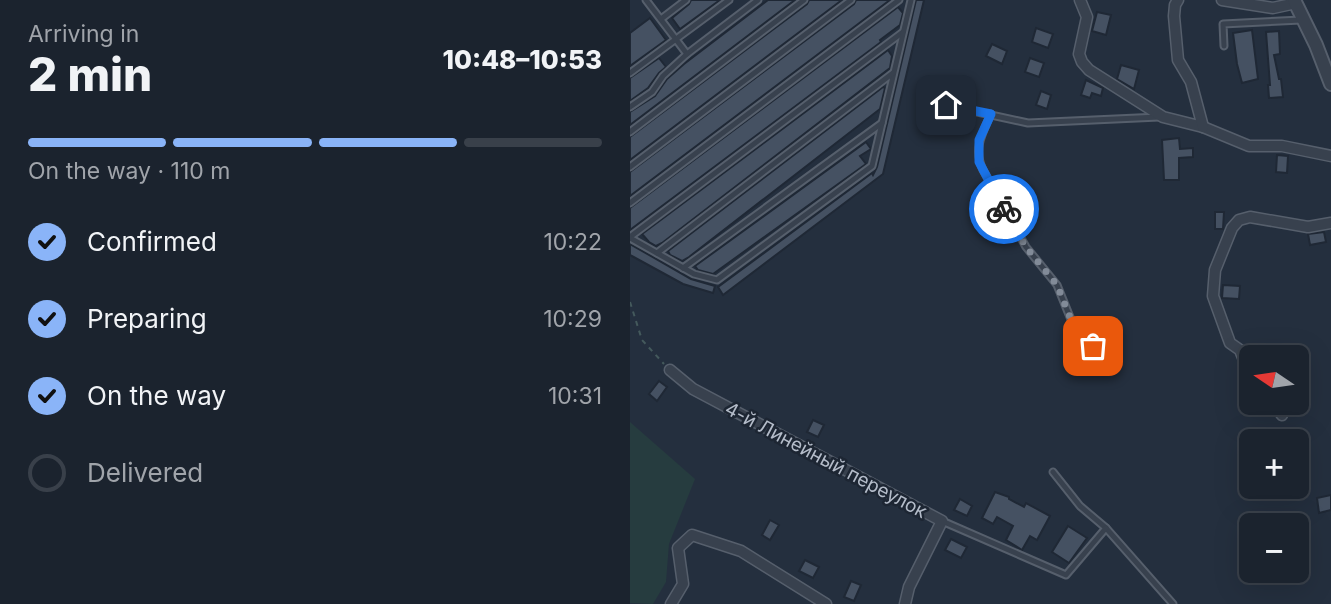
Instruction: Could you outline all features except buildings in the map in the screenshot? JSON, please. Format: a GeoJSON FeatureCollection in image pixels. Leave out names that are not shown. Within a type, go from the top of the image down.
{"type":"FeatureCollection","features":[{"type":"Feature","properties":{"kind":"street"},"geometry":{"type":"LineString","coordinates":[[1080,0],[1087,17],[1079,54],[1082,62],[1088,70],[1163,117],[1203,127],[1250,146],[1282,146],[1331,156]]}},
{"type":"Feature","properties":{"kind":"street"},"geometry":{"type":"LineString","coordinates":[[1178,0],[1174,16],[1178,60],[1191,82],[1203,127]]}},
{"type":"Feature","properties":{"kind":"street"},"geometry":{"type":"LineString","coordinates":[[1222,0],[1273,8],[1295,2],[1326,54],[1331,84]]}},
{"type":"Feature","properties":{"kind":"street"},"geometry":{"type":"LineString","coordinates":[[1239,349],[1230,343],[1213,296],[1215,270],[1233,228],[1239,220],[1250,217],[1308,227],[1331,223]]}},
{"type":"Feature","properties":{"kind":"street","name":"4-й Линейный переулок"},"geometry":{"type":"LineString","coordinates":[[670,370],[693,389],[942,522],[909,587],[905,604]]}},
{"type":"Feature","properties":{"kind":"street"},"geometry":{"type":"LineString","coordinates":[[671,604],[682,584],[678,548],[692,536],[741,551],[825,604]]}},
{"type":"Feature","properties":{"kind":"lane"},"geometry":{"type":"LineString","coordinates":[[646,0],[687,54]]}},
{"type":"Feature","properties":{"kind":"lane"},"geometry":{"type":"LineString","coordinates":[[661,19],[686,0]]}},
{"type":"Feature","properties":{"kind":"lane"},"geometry":{"type":"LineString","coordinates":[[630,73],[729,0]]}},
{"type":"Feature","properties":{"kind":"lane"},"geometry":{"type":"LineString","coordinates":[[630,107],[652,92],[663,76],[687,54],[758,0]]}},
{"type":"Feature","properties":{"kind":"lane"},"geometry":{"type":"LineString","coordinates":[[630,132],[804,0]]}},
{"type":"Feature","properties":{"kind":"lane"},"geometry":{"type":"LineString","coordinates":[[630,167],[851,0]]}},
{"type":"Feature","properties":{"kind":"lane"},"geometry":{"type":"LineString","coordinates":[[630,204],[899,0]]}},
{"type":"Feature","properties":{"kind":"lane"},"geometry":{"type":"LineString","coordinates":[[903,32],[630,238],[694,274],[717,280],[872,166],[911,0]]}},
{"type":"Feature","properties":{"kind":"lane"},"geometry":{"type":"LineString","coordinates":[[1224,46],[1223,24],[1304,20]]}},
{"type":"Feature","properties":{"kind":"lane"},"geometry":{"type":"LineString","coordinates":[[657,253],[893,73]]}},
{"type":"Feature","properties":{"kind":"lane"},"geometry":{"type":"LineString","coordinates":[[934,80],[946,105],[1028,122],[1163,117]]}},
{"type":"Feature","properties":{"kind":"lane"},"geometry":{"type":"LineString","coordinates":[[991,114],[979,140],[979,162],[1026,247],[1057,285],[1074,327],[1112,366]]}},
{"type":"Feature","properties":{"kind":"lane"},"geometry":{"type":"LineString","coordinates":[[683,268],[882,123]]}},
{"type":"Feature","properties":{"kind":"lane"},"geometry":{"type":"LineString","coordinates":[[1053,472],[1080,506],[1107,528],[1173,604]]}},
{"type":"Feature","properties":{"kind":"lane"},"geometry":{"type":"LineString","coordinates":[[942,522],[1066,575],[1107,528]]}},
{"type":"Feature","properties":{"kind":"path"},"geometry":{"type":"LineString","coordinates":[[630,302],[642,340],[670,370]]}},
{"type":"Feature","properties":{"kind":"green space"},"geometry":{"type":"Polygon","coordinates":[[[630,422],[695,479],[669,544],[666,582],[653,604],[630,603],[630,422]]]}},
{"type":"Feature","properties":{"kind":"way so far"},"geometry":{"type":"LineString","coordinates":[[1004,209],[1026,247],[1057,285],[1074,327],[1093,346]]}},
{"type":"Feature","properties":{"kind":"route"},"geometry":{"type":"LineString","coordinates":[[946,105],[991,114],[979,140],[979,162],[1004,209]]}}]}
